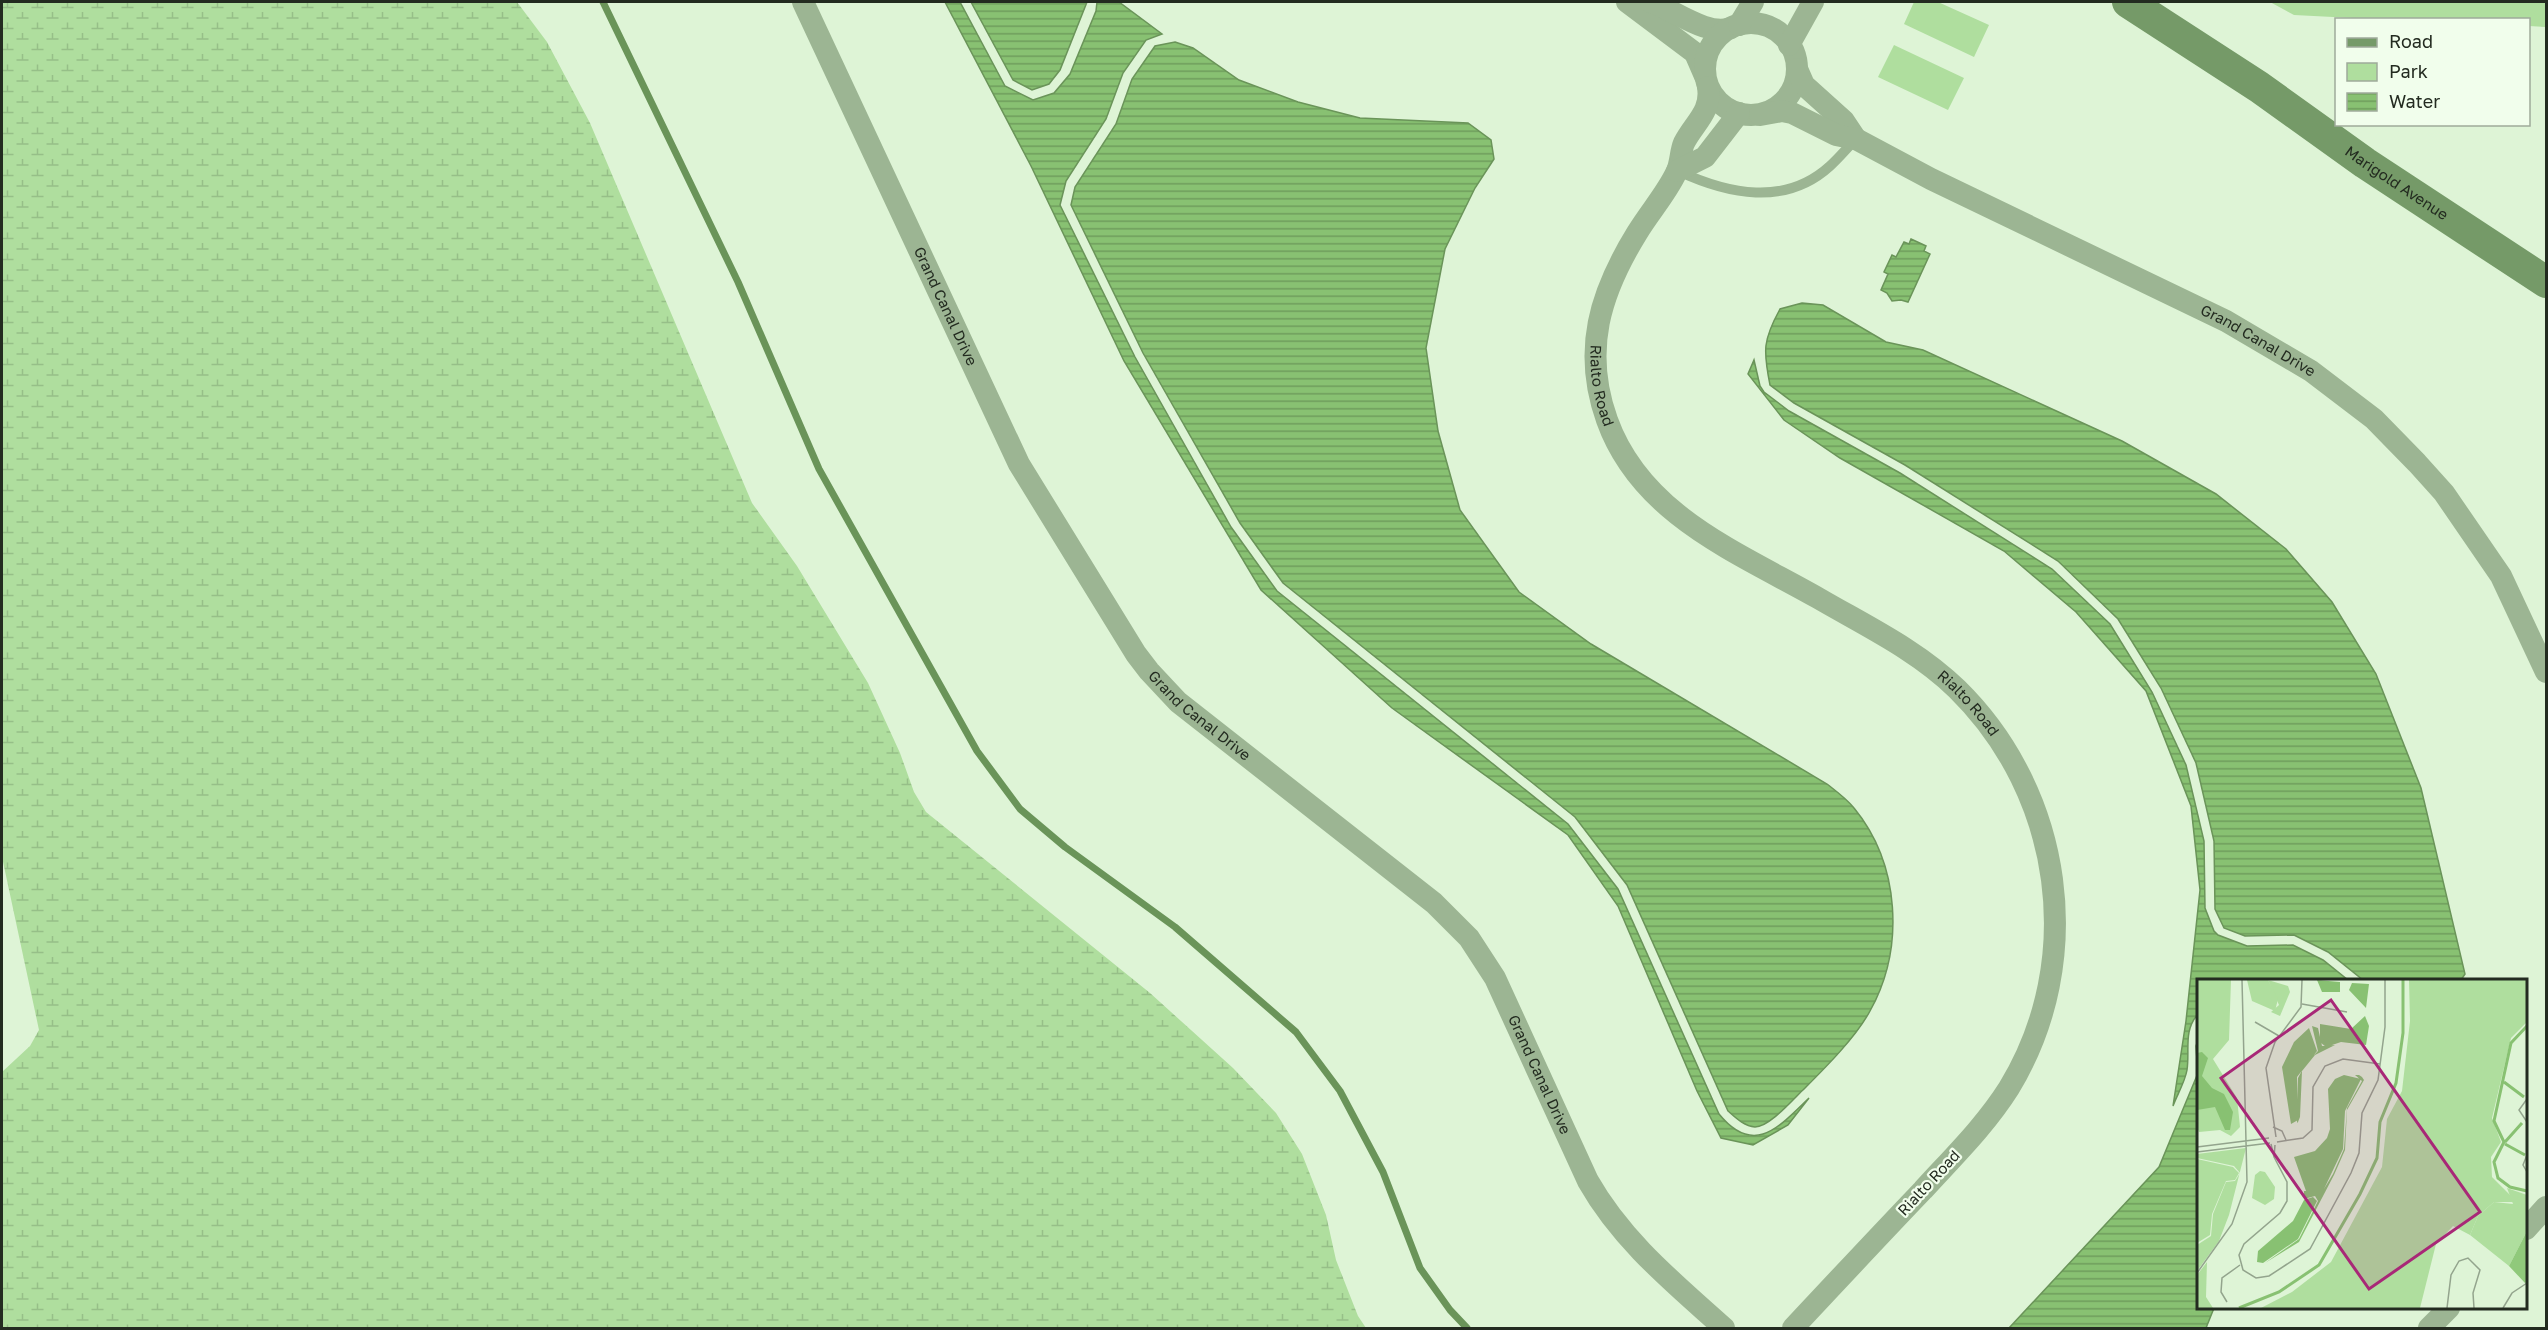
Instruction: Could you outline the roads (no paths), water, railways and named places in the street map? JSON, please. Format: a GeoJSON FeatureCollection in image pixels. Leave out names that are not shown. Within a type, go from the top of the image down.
{"type":"FeatureCollection","features":[{"type":"Feature","properties":{"kind":"main road","name":"Marigold Avenue"},"geometry":{"type":"LineString","coordinates":[[2128,2],[2259,87],[2365,164],[2547,282]]}},
{"type":"Feature","properties":{"kind":"street","name":"Grand Canal Drive"},"geometry":{"type":"LineString","coordinates":[[803,2],[1019,464],[1136,654],[1178,702],[1434,903],[1469,938],[1496,978],[1598,1199],[1640,1252],[1724,1329]]}},
{"type":"Feature","properties":{"kind":"street"},"geometry":{"type":"LineString","coordinates":[[1627,2],[1695,53],[1707,82],[1722,105],[1749,114],[1774,109],[1786,99],[1794,85],[1797,69],[1790,45],[1778,32],[1756,23],[1724,30],[1711,30],[1651,2]]}},
{"type":"Feature","properties":{"kind":"street"},"geometry":{"type":"LineString","coordinates":[[1707,82],[1704,65],[1713,43],[1735,26],[1753,2]]}},
{"type":"Feature","properties":{"kind":"street"},"geometry":{"type":"LineString","coordinates":[[1790,45],[1813,2]]}},
{"type":"Feature","properties":{"kind":"street","name":"Grand Canal Drive"},"geometry":{"type":"LineString","coordinates":[[1797,69],[1804,84],[1844,121],[1856,139]]}},
{"type":"Feature","properties":{"kind":"street","name":"Rialto Road"},"geometry":{"type":"LineString","coordinates":[[1707,82],[1707,108],[1684,144],[1677,171],[1613,275],[1598,318],[1596,364],[1599,393],[1619,447],[1648,489],[1681,518],[1905,648],[1958,690],[1988,725],[2015,764],[2042,829],[2053,879],[2056,930],[2050,981],[2034,1036],[2009,1087],[1978,1130],[1793,1329]]}},
{"type":"Feature","properties":{"kind":"street","name":"Grand Canal Drive"},"geometry":{"type":"LineString","coordinates":[[1749,114],[1782,111],[1792,113],[1836,135],[1856,139],[1931,179],[2226,321],[2286,355],[2349,399],[2374,419],[2417,463],[2463,519],[2501,576],[2547,672]]}},
{"type":"Feature","properties":{"kind":"street"},"geometry":{"type":"LineString","coordinates":[[1677,171],[1705,157],[1749,114]]}},
{"type":"Feature","properties":{"kind":"street"},"geometry":{"type":"LineString","coordinates":[[2527,1228],[2547,1207]]}},
{"type":"Feature","properties":{"kind":"street"},"geometry":{"type":"LineString","coordinates":[[2429,1329],[2448,1309]]}},
{"type":"Feature","properties":{"kind":"lane"},"geometry":{"type":"LineString","coordinates":[[1677,171],[1708,185],[1745,193],[1772,194],[1800,185],[1828,168],[1856,139]]}},
{"type":"Feature","properties":{"kind":"water"},"geometry":{"type":"Polygon","coordinates":[[[945,2],[960,2],[1005,86],[1033,100],[1054,93],[1070,74],[1096,11],[1097,2],[1119,2],[1162,34],[1146,40],[1123,73],[1106,119],[1066,181],[1060,205],[1135,357],[1231,527],[1277,591],[1568,824],[1618,889],[1719,1114],[1732,1127],[1744,1134],[1755,1135],[1766,1133],[1777,1127],[1809,1098],[1788,1125],[1753,1145],[1721,1138],[1697,1091],[1618,906],[1568,835],[1392,708],[1261,590],[1124,361],[1031,166],[945,2]]]}},
{"type":"Feature","properties":{"kind":"water"},"geometry":{"type":"Polygon","coordinates":[[[971,2],[1087,2],[1060,70],[1049,84],[1032,90],[1013,80],[971,2]]]}},
{"type":"Feature","properties":{"kind":"water"},"geometry":{"type":"Polygon","coordinates":[[[1175,42],[1193,48],[1239,80],[1298,102],[1360,118],[1468,123],[1491,140],[1494,159],[1475,188],[1445,249],[1426,348],[1438,431],[1460,510],[1519,592],[1591,644],[1827,784],[1848,801],[1869,830],[1881,854],[1889,880],[1892,907],[1889,961],[1881,986],[1870,1011],[1849,1041],[1788,1105],[1761,1126],[1747,1125],[1728,1111],[1627,885],[1575,817],[1283,583],[1240,523],[1143,353],[1071,205],[1075,187],[1116,124],[1132,79],[1155,46],[1175,42]]]}},
{"type":"Feature","properties":{"kind":"water"},"geometry":{"type":"Polygon","coordinates":[[[1911,239],[1926,246],[1924,251],[1930,254],[1908,302],[1892,301],[1887,293],[1881,290],[1888,274],[1884,272],[1892,255],[1896,257],[1904,242],[1909,244],[1911,239]]]}},
{"type":"Feature","properties":{"kind":"water"},"geometry":{"type":"Polygon","coordinates":[[[1802,303],[1823,305],[1886,342],[1923,350],[2122,441],[2216,494],[2286,549],[2332,602],[2376,674],[2421,788],[2465,974],[2462,979],[2362,979],[2328,952],[2294,935],[2245,936],[2224,928],[2215,909],[2214,841],[2196,763],[2161,688],[2118,619],[2058,561],[1905,465],[1794,403],[1770,385],[1766,346],[1770,329],[1780,309],[1802,303]]]}},
{"type":"Feature","properties":{"kind":"water"},"geometry":{"type":"Polygon","coordinates":[[[1754,360],[1760,386],[1764,392],[1789,411],[1900,473],[2052,569],[2110,624],[2152,692],[2186,765],[2204,841],[2205,908],[2214,931],[2218,935],[2247,946],[2293,945],[2323,960],[2347,979],[2197,979],[2197,1015],[2190,1027],[2187,1070],[2173,1106],[2186,1021],[2200,890],[2191,806],[2146,691],[2076,612],[2004,551],[1840,458],[1784,420],[1748,374],[1754,360]]]}},
{"type":"Feature","properties":{"kind":"water"},"geometry":{"type":"Polygon","coordinates":[[[2197,1075],[2197,1309],[2214,1309],[2206,1328],[2009,1328],[2159,1167],[2197,1075]]]}},
{"type":"Feature","properties":{"kind":"waterway"},"geometry":{"type":"LineString","coordinates":[[603,2],[738,282],[819,469],[977,751],[1020,809],[1065,847],[1175,927],[1296,1032],[1340,1091],[1383,1172],[1420,1268],[1450,1310],[1467,1328]]}}]}
